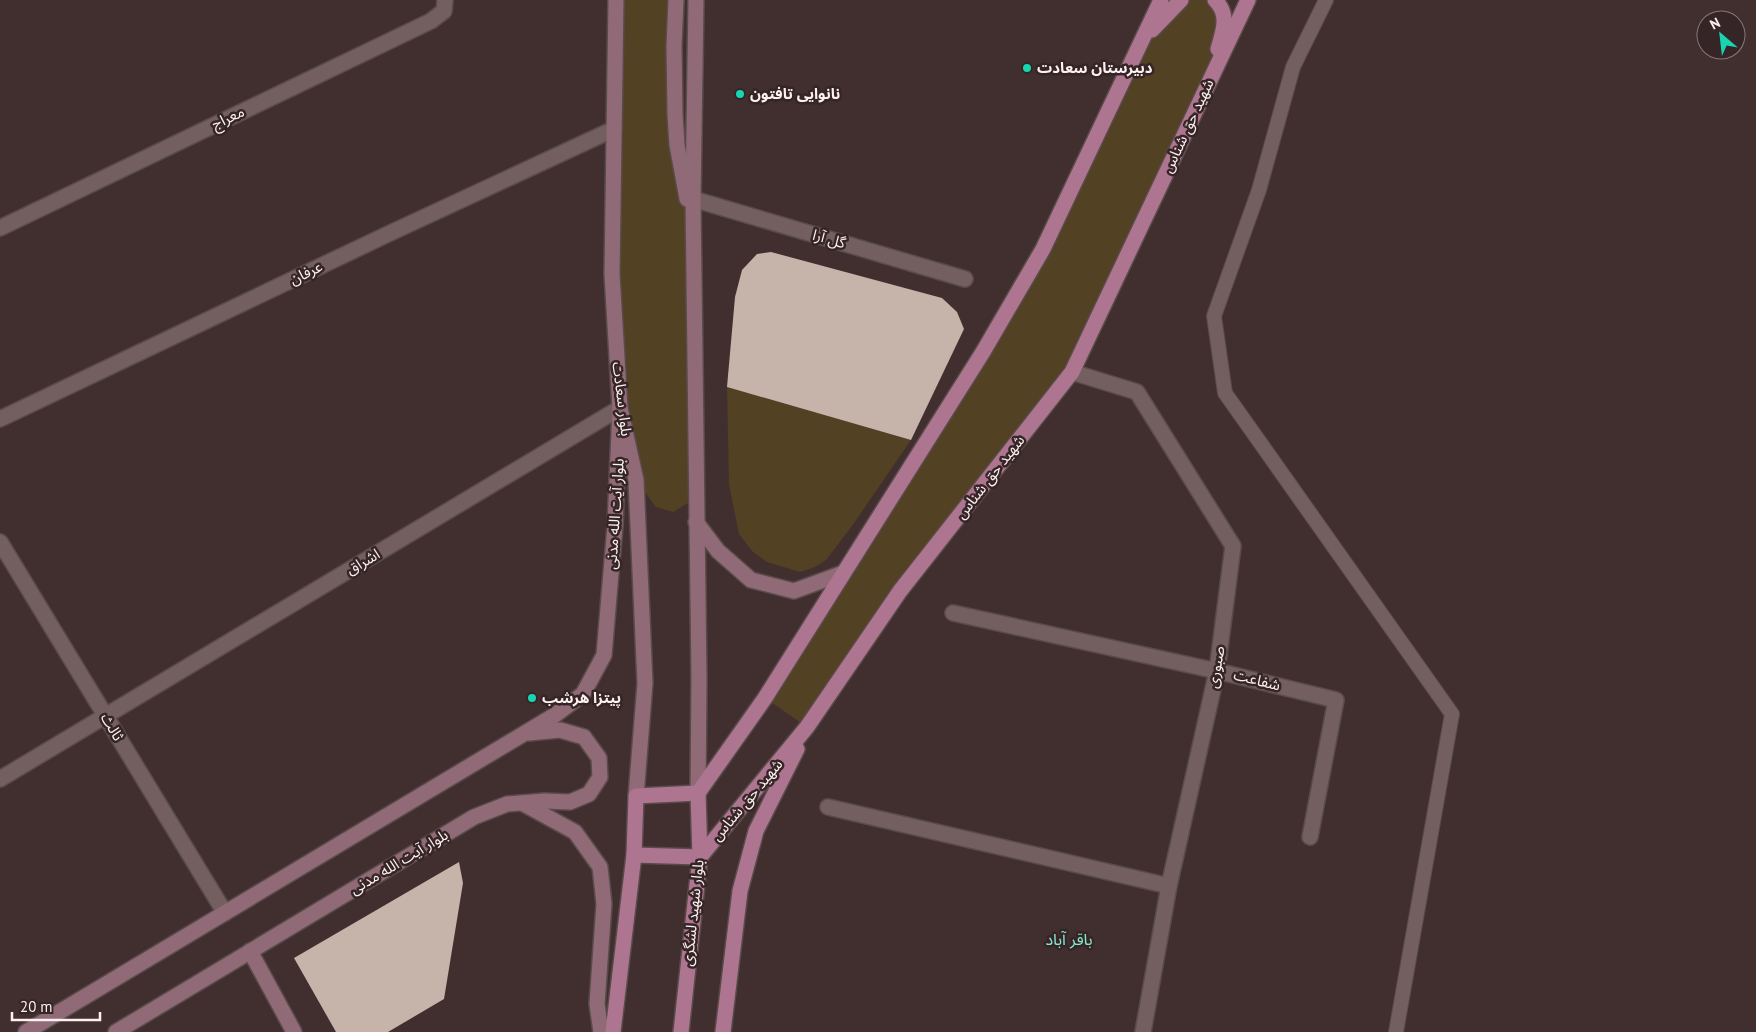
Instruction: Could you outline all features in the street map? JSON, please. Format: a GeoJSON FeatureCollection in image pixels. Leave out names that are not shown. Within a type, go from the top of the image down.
{"type":"FeatureCollection","features":[{"type":"Feature","properties":{"kind":"main road","name":"بلوار سعادت"},"geometry":{"type":"LineString","coordinates":[[616,0],[612,274],[620,408],[636,480],[645,683],[636,796]]}},
{"type":"Feature","properties":{"kind":"main road"},"geometry":{"type":"LineString","coordinates":[[676,0],[674,46],[677,145],[694,227]]}},
{"type":"Feature","properties":{"kind":"main road"},"geometry":{"type":"LineString","coordinates":[[696,0],[693,199],[699,680],[698,793]]}},
{"type":"Feature","properties":{"kind":"main road"},"geometry":{"type":"LineString","coordinates":[[698,793],[765,698],[983,352],[1030,272],[1161,0]]}},
{"type":"Feature","properties":{"kind":"main road"},"geometry":{"type":"LineString","coordinates":[[1142,40],[1180,0]]}},
{"type":"Feature","properties":{"kind":"main road"},"geometry":{"type":"LineString","coordinates":[[1210,80],[1225,16],[1220,5],[1215,0]]}},
{"type":"Feature","properties":{"kind":"main road","name":"شهید حق شناس"},"geometry":{"type":"LineString","coordinates":[[700,857],[807,727],[900,591],[1072,372],[1248,0]]}},
{"type":"Feature","properties":{"kind":"main road","name":"بلوار آیت الله مدنی"},"geometry":{"type":"LineString","coordinates":[[26,1032],[525,734],[583,694],[604,655],[615,526],[620,408]]}},
{"type":"Feature","properties":{"kind":"main road"},"geometry":{"type":"LineString","coordinates":[[696,522],[718,551],[751,580],[794,591],[843,573]]}},
{"type":"Feature","properties":{"kind":"main road"},"geometry":{"type":"LineString","coordinates":[[723,1032],[740,892],[756,831],[807,727]]}},
{"type":"Feature","properties":{"kind":"main road","name":"بلوار آیت الله مدنی"},"geometry":{"type":"LineString","coordinates":[[116,1032],[474,817],[507,804],[570,802],[588,794],[600,777],[600,758],[584,737],[560,730],[525,734]]}},
{"type":"Feature","properties":{"kind":"main road"},"geometry":{"type":"LineString","coordinates":[[613,1032],[634,855],[636,796],[698,793]]}},
{"type":"Feature","properties":{"kind":"main road","name":"بلوار شهید لشگری"},"geometry":{"type":"LineString","coordinates":[[681,1032],[700,857],[698,793]]}},
{"type":"Feature","properties":{"kind":"main road"},"geometry":{"type":"LineString","coordinates":[[522,803],[575,832],[600,867],[604,904],[597,1004],[601,1032]]}},
{"type":"Feature","properties":{"kind":"main road"},"geometry":{"type":"LineString","coordinates":[[634,855],[700,857]]}},
{"type":"Feature","properties":{"kind":"main road"},"geometry":{"type":"LineString","coordinates":[[250,951],[294,1032]]}},
{"type":"Feature","properties":{"kind":"street","name":"معراج"},"geometry":{"type":"LineString","coordinates":[[0,228],[431,21],[444,11],[445,0]]}},
{"type":"Feature","properties":{"kind":"street","name":"عرفان"},"geometry":{"type":"LineString","coordinates":[[0,419],[388,234],[614,130]]}},
{"type":"Feature","properties":{"kind":"street","name":"گل آرا"},"geometry":{"type":"LineString","coordinates":[[693,199],[966,279]]}},
{"type":"Feature","properties":{"kind":"street","name":"صبوری"},"geometry":{"type":"LineString","coordinates":[[1072,372],[1137,392],[1233,546],[1217,670],[1169,886],[1142,1032]]}},
{"type":"Feature","properties":{"kind":"street","name":"اشراق"},"geometry":{"type":"LineString","coordinates":[[0,779],[620,408]]}},
{"type":"Feature","properties":{"kind":"street","name":"ثالث"},"geometry":{"type":"LineString","coordinates":[[0,542],[225,913]]}},
{"type":"Feature","properties":{"kind":"street","name":"شفاعت"},"geometry":{"type":"LineString","coordinates":[[953,613],[1217,670],[1336,700],[1310,837]]}},
{"type":"Feature","properties":{"kind":"street"},"geometry":{"type":"LineString","coordinates":[[828,808],[1169,886]]}},
{"type":"Feature","properties":{"kind":"lane"},"geometry":{"type":"LineString","coordinates":[[1326,0],[1293,67],[1259,190],[1214,316],[1226,392],[1452,714],[1396,1032]]}},
{"type":"Feature","properties":{"kind":"shaded area"},"geometry":{"type":"Polygon","coordinates":[[[616,0],[676,0],[675,114],[694,227],[696,475],[688,503],[673,512],[656,507],[636,480],[620,408],[616,0]]]}},
{"type":"Feature","properties":{"kind":"shaded area"},"geometry":{"type":"Polygon","coordinates":[[[1181,0],[1215,0],[1220,42],[1072,372],[807,727],[765,698],[983,352],[1142,40],[1181,0]]]}},
{"type":"Feature","properties":{"kind":"shaded area"},"geometry":{"type":"Polygon","coordinates":[[[727,387],[911,440],[852,526],[826,560],[815,567],[800,572],[767,562],[753,552],[739,534],[729,485],[727,387]]]}},
{"type":"Feature","properties":{"kind":"building"},"geometry":{"type":"Polygon","coordinates":[[[771,252],[942,298],[957,312],[964,329],[911,440],[727,387],[735,297],[742,270],[757,254],[771,252]]]}},
{"type":"Feature","properties":{"kind":"building"},"geometry":{"type":"Polygon","coordinates":[[[459,862],[463,883],[444,999],[388,1032],[336,1032],[294,958],[459,862]]]}},
{"type":"Feature","properties":{"kind":"place","name":"دبیرستان سعادت"},"geometry":{"type":"Point","coordinates":[1027,68]}},
{"type":"Feature","properties":{"kind":"place","name":"نانوایی تافتون"},"geometry":{"type":"Point","coordinates":[740,94]}},
{"type":"Feature","properties":{"kind":"place","name":"پیتزا هرشب"},"geometry":{"type":"Point","coordinates":[532,698]}},
{"type":"Feature","properties":{"kind":"district","name":"باقر آباد"},"geometry":{"type":"Point","coordinates":[1069,939]}}]}
